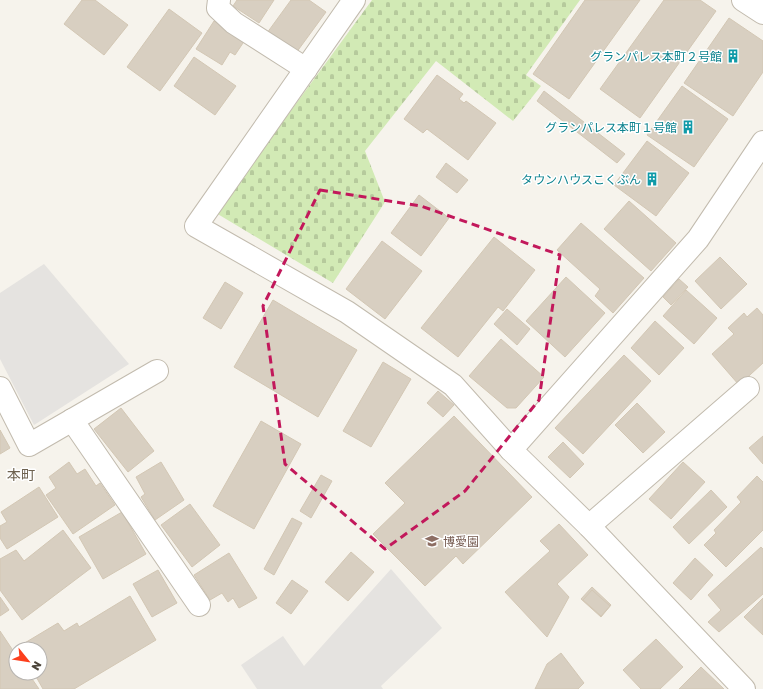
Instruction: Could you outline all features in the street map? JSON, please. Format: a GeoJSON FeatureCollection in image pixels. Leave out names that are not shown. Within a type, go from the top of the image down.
{"type":"FeatureCollection","features":[{"type":"Feature","properties":{"kind":"street"},"geometry":{"type":"LineString","coordinates":[[219,0],[218,8],[234,23],[306,69]]}},
{"type":"Feature","properties":{"kind":"street"},"geometry":{"type":"LineString","coordinates":[[354,0],[196,226],[347,312],[453,385],[511,450],[589,526],[744,689]]}},
{"type":"Feature","properties":{"kind":"street"},"geometry":{"type":"LineString","coordinates":[[743,0],[763,13]]}},
{"type":"Feature","properties":{"kind":"street"},"geometry":{"type":"LineString","coordinates":[[511,450],[698,239],[763,142]]}},
{"type":"Feature","properties":{"kind":"street"},"geometry":{"type":"LineString","coordinates":[[0,388],[29,445],[157,371]]}},
{"type":"Feature","properties":{"kind":"street"},"geometry":{"type":"LineString","coordinates":[[589,526],[748,388]]}},
{"type":"Feature","properties":{"kind":"street"},"geometry":{"type":"LineString","coordinates":[[72,420],[199,605]]}},
{"type":"Feature","properties":{"kind":"highlighted area"},"geometry":{"type":"Polygon","coordinates":[[[320,190],[421,206],[560,255],[539,400],[465,491],[385,549],[285,464],[263,306],[320,190]]]}},
{"type":"Feature","properties":{"kind":"green space"},"geometry":{"type":"Polygon","coordinates":[[[372,0],[580,0],[526,75],[541,86],[513,121],[436,61],[365,151],[385,202],[333,283],[216,213],[372,0]]]}},
{"type":"Feature","properties":{"kind":"shaded area"},"geometry":{"type":"Polygon","coordinates":[[[44,264],[129,364],[34,425],[0,359],[0,293],[44,264]]]}},
{"type":"Feature","properties":{"kind":"shaded area"},"geometry":{"type":"Polygon","coordinates":[[[391,569],[442,628],[381,686],[383,689],[257,689],[241,665],[283,636],[304,666],[391,569]]]}},
{"type":"Feature","properties":{"kind":"building"},"geometry":{"type":"Polygon","coordinates":[[[82,0],[95,0],[128,25],[104,55],[64,24],[82,0]]]}},
{"type":"Feature","properties":{"kind":"building"},"geometry":{"type":"Polygon","coordinates":[[[237,0],[274,0],[259,23],[233,6],[237,0]]]}},
{"type":"Feature","properties":{"kind":"building"},"geometry":{"type":"Polygon","coordinates":[[[291,0],[309,0],[326,12],[296,53],[267,33],[291,0]]]}},
{"type":"Feature","properties":{"kind":"building"},"geometry":{"type":"Polygon","coordinates":[[[585,0],[640,0],[569,99],[533,74],[585,0]]]}},
{"type":"Feature","properties":{"kind":"building"},"geometry":{"type":"Polygon","coordinates":[[[664,0],[700,0],[716,11],[640,118],[600,89],[664,0]]]}},
{"type":"Feature","properties":{"kind":"building"},"geometry":{"type":"Polygon","coordinates":[[[169,9],[202,33],[160,91],[127,67],[169,9]]]}},
{"type":"Feature","properties":{"kind":"building","name":"グランパレス本町２号館"},"geometry":{"type":"Polygon","coordinates":[[[729,18],[763,41],[763,72],[733,116],[684,83],[729,18]]]}},
{"type":"Feature","properties":{"kind":"building"},"geometry":{"type":"Polygon","coordinates":[[[214,21],[245,40],[235,55],[230,52],[222,65],[196,49],[214,21]]]}},
{"type":"Feature","properties":{"kind":"building"},"geometry":{"type":"Polygon","coordinates":[[[194,57],[236,86],[215,115],[174,86],[194,57]]]}},
{"type":"Feature","properties":{"kind":"building"},"geometry":{"type":"Polygon","coordinates":[[[437,75],[463,94],[459,99],[464,103],[466,101],[496,123],[468,160],[427,129],[423,133],[404,119],[437,75]]]}},
{"type":"Feature","properties":{"kind":"building","name":"グランパレス本町１号館"},"geometry":{"type":"Polygon","coordinates":[[[682,86],[728,119],[694,167],[647,135],[682,86]]]}},
{"type":"Feature","properties":{"kind":"building"},"geometry":{"type":"Polygon","coordinates":[[[544,91],[625,154],[617,163],[537,101],[544,91]]]}},
{"type":"Feature","properties":{"kind":"building","name":"タウンハウスこくぶん"},"geometry":{"type":"Polygon","coordinates":[[[647,141],[689,173],[656,216],[614,185],[647,141]]]}},
{"type":"Feature","properties":{"kind":"building"},"geometry":{"type":"Polygon","coordinates":[[[446,163],[468,180],[457,193],[436,177],[446,163]]]}},
{"type":"Feature","properties":{"kind":"building"},"geometry":{"type":"Polygon","coordinates":[[[419,195],[449,218],[421,256],[391,233],[419,195]]]}},
{"type":"Feature","properties":{"kind":"building"},"geometry":{"type":"Polygon","coordinates":[[[629,201],[676,243],[651,271],[604,229],[629,201]]]}},
{"type":"Feature","properties":{"kind":"building"},"geometry":{"type":"Polygon","coordinates":[[[581,223],[644,278],[613,313],[595,296],[600,289],[557,250],[581,223]]]}},
{"type":"Feature","properties":{"kind":"building"},"geometry":{"type":"Polygon","coordinates":[[[494,237],[535,270],[503,311],[498,307],[458,357],[421,328],[494,237]]]}},
{"type":"Feature","properties":{"kind":"building"},"geometry":{"type":"Polygon","coordinates":[[[382,241],[422,271],[385,319],[346,289],[382,241]]]}},
{"type":"Feature","properties":{"kind":"building"},"geometry":{"type":"Polygon","coordinates":[[[720,257],[747,284],[721,309],[695,281],[720,257]]]}},
{"type":"Feature","properties":{"kind":"building"},"geometry":{"type":"Polygon","coordinates":[[[566,277],[605,313],[565,357],[526,321],[566,277]]]}},
{"type":"Feature","properties":{"kind":"building"},"geometry":{"type":"Polygon","coordinates":[[[679,279],[688,287],[671,305],[663,297],[679,279]]]}},
{"type":"Feature","properties":{"kind":"building"},"geometry":{"type":"Polygon","coordinates":[[[225,282],[243,293],[221,329],[203,318],[225,282]]]}},
{"type":"Feature","properties":{"kind":"building"},"geometry":{"type":"Polygon","coordinates":[[[686,290],[717,318],[694,344],[663,316],[686,290]]]}},
{"type":"Feature","properties":{"kind":"building"},"geometry":{"type":"Polygon","coordinates":[[[273,300],[357,350],[318,417],[234,367],[273,300]]]}},
{"type":"Feature","properties":{"kind":"building"},"geometry":{"type":"Polygon","coordinates":[[[757,308],[763,315],[763,363],[739,385],[712,354],[734,334],[728,328],[744,313],[747,317],[757,308]]]}},
{"type":"Feature","properties":{"kind":"building"},"geometry":{"type":"Polygon","coordinates":[[[507,309],[530,329],[517,345],[494,324],[507,309]]]}},
{"type":"Feature","properties":{"kind":"building"},"geometry":{"type":"Polygon","coordinates":[[[655,321],[684,348],[659,375],[631,348],[655,321]]]}},
{"type":"Feature","properties":{"kind":"building"},"geometry":{"type":"Polygon","coordinates":[[[501,339],[544,377],[516,408],[507,408],[469,376],[501,339]]]}},
{"type":"Feature","properties":{"kind":"building"},"geometry":{"type":"Polygon","coordinates":[[[624,355],[651,381],[583,454],[555,428],[624,355]]]}},
{"type":"Feature","properties":{"kind":"building"},"geometry":{"type":"Polygon","coordinates":[[[383,362],[411,379],[371,447],[343,431],[383,362]]]}},
{"type":"Feature","properties":{"kind":"building"},"geometry":{"type":"Polygon","coordinates":[[[438,391],[454,405],[443,417],[427,403],[438,391]]]}},
{"type":"Feature","properties":{"kind":"building"},"geometry":{"type":"Polygon","coordinates":[[[637,403],[665,432],[643,453],[615,425],[637,403]]]}},
{"type":"Feature","properties":{"kind":"building"},"geometry":{"type":"Polygon","coordinates":[[[121,408],[154,451],[128,472],[94,429],[121,408]]]}},
{"type":"Feature","properties":{"kind":"building"},"geometry":{"type":"Polygon","coordinates":[[[454,416],[532,497],[463,564],[456,556],[425,586],[373,534],[405,503],[385,483],[454,416]]]}},
{"type":"Feature","properties":{"kind":"building"},"geometry":{"type":"Polygon","coordinates":[[[261,421],[301,444],[254,529],[213,506],[261,421]]]}},
{"type":"Feature","properties":{"kind":"building"},"geometry":{"type":"Polygon","coordinates":[[[0,430],[10,448],[0,454],[0,430]]]}},
{"type":"Feature","properties":{"kind":"building"},"geometry":{"type":"Polygon","coordinates":[[[763,436],[763,464],[749,448],[763,436]]]}},
{"type":"Feature","properties":{"kind":"building"},"geometry":{"type":"Polygon","coordinates":[[[563,442],[584,464],[570,478],[548,457],[563,442]]]}},
{"type":"Feature","properties":{"kind":"building"},"geometry":{"type":"Polygon","coordinates":[[[69,462],[77,474],[85,469],[96,486],[100,483],[115,505],[73,534],[46,495],[56,488],[49,477],[69,462]]]}},
{"type":"Feature","properties":{"kind":"building"},"geometry":{"type":"Polygon","coordinates":[[[161,462],[184,500],[155,520],[141,497],[145,494],[136,477],[161,462]]]}},
{"type":"Feature","properties":{"kind":"building"},"geometry":{"type":"Polygon","coordinates":[[[683,462],[705,482],[671,519],[649,499],[683,462]]]}},
{"type":"Feature","properties":{"kind":"building"},"geometry":{"type":"Polygon","coordinates":[[[321,475],[332,481],[311,518],[300,511],[321,475]]]}},
{"type":"Feature","properties":{"kind":"building"},"geometry":{"type":"Polygon","coordinates":[[[757,476],[763,482],[763,530],[726,567],[704,545],[716,533],[714,530],[741,502],[737,497],[757,476]]]}},
{"type":"Feature","properties":{"kind":"building"},"geometry":{"type":"Polygon","coordinates":[[[39,487],[58,517],[7,549],[0,538],[0,526],[7,522],[1,512],[39,487]]]}},
{"type":"Feature","properties":{"kind":"building"},"geometry":{"type":"Polygon","coordinates":[[[711,490],[727,507],[689,544],[673,527],[711,490]]]}},
{"type":"Feature","properties":{"kind":"building"},"geometry":{"type":"Polygon","coordinates":[[[190,504],[220,545],[192,567],[161,525],[190,504]]]}},
{"type":"Feature","properties":{"kind":"building"},"geometry":{"type":"Polygon","coordinates":[[[122,512],[146,554],[103,579],[79,537],[122,512]]]}},
{"type":"Feature","properties":{"kind":"building"},"geometry":{"type":"Polygon","coordinates":[[[292,518],[302,523],[274,575],[264,569],[292,518]]]}},
{"type":"Feature","properties":{"kind":"building"},"geometry":{"type":"Polygon","coordinates":[[[559,524],[588,555],[557,584],[569,597],[547,637],[505,592],[550,551],[540,541],[559,524]]]}},
{"type":"Feature","properties":{"kind":"building"},"geometry":{"type":"Polygon","coordinates":[[[63,530],[91,568],[22,620],[0,590],[0,559],[16,550],[24,561],[63,530]]]}},
{"type":"Feature","properties":{"kind":"building"},"geometry":{"type":"Polygon","coordinates":[[[761,547],[763,549],[763,594],[719,632],[708,622],[721,610],[708,595],[761,547]]]}},
{"type":"Feature","properties":{"kind":"building"},"geometry":{"type":"Polygon","coordinates":[[[351,552],[374,572],[348,601],[325,582],[351,552]]]}},
{"type":"Feature","properties":{"kind":"building"},"geometry":{"type":"Polygon","coordinates":[[[229,553],[257,598],[239,608],[233,598],[228,602],[222,593],[210,600],[194,575],[229,553]]]}},
{"type":"Feature","properties":{"kind":"building"},"geometry":{"type":"Polygon","coordinates":[[[695,558],[713,575],[691,600],[673,583],[695,558]]]}},
{"type":"Feature","properties":{"kind":"building"},"geometry":{"type":"Polygon","coordinates":[[[158,570],[177,603],[152,617],[133,584],[158,570]]]}},
{"type":"Feature","properties":{"kind":"building"},"geometry":{"type":"Polygon","coordinates":[[[292,580],[308,591],[291,614],[276,603],[292,580]]]}},
{"type":"Feature","properties":{"kind":"building"},"geometry":{"type":"Polygon","coordinates":[[[592,587],[611,605],[601,617],[581,599],[592,587]]]}},
{"type":"Feature","properties":{"kind":"building"},"geometry":{"type":"Polygon","coordinates":[[[592,590],[610,606],[601,616],[583,600],[592,590]]]}},
{"type":"Feature","properties":{"kind":"building"},"geometry":{"type":"Polygon","coordinates":[[[130,596],[156,640],[74,689],[43,689],[38,681],[48,681],[48,641],[28,641],[58,623],[64,631],[77,623],[79,627],[130,596]]]}},
{"type":"Feature","properties":{"kind":"building"},"geometry":{"type":"Polygon","coordinates":[[[0,597],[9,610],[0,616],[0,597]]]}},
{"type":"Feature","properties":{"kind":"building"},"geometry":{"type":"Polygon","coordinates":[[[763,598],[763,635],[744,617],[763,598]]]}},
{"type":"Feature","properties":{"kind":"building"},"geometry":{"type":"Polygon","coordinates":[[[0,631],[8,643],[8,681],[34,681],[39,689],[0,689],[0,631]]]}},
{"type":"Feature","properties":{"kind":"building"},"geometry":{"type":"Polygon","coordinates":[[[656,639],[683,667],[660,689],[641,689],[623,670],[656,639]]]}},
{"type":"Feature","properties":{"kind":"building"},"geometry":{"type":"Polygon","coordinates":[[[561,653],[584,683],[578,689],[535,689],[547,664],[561,653]]]}},
{"type":"Feature","properties":{"kind":"building"},"geometry":{"type":"Polygon","coordinates":[[[701,667],[724,689],[679,689],[701,667]]]}},
{"type":"Feature","properties":{"kind":"place","name":"グランパレス本町２号館"},"geometry":{"type":"Point","coordinates":[733,56]}},
{"type":"Feature","properties":{"kind":"place","name":"グランパレス本町１号館"},"geometry":{"type":"Point","coordinates":[688,127]}},
{"type":"Feature","properties":{"kind":"place","name":"タウンハウスこくぶん"},"geometry":{"type":"Point","coordinates":[652,179]}},
{"type":"Feature","properties":{"kind":"place","name":"博愛園"},"geometry":{"type":"Point","coordinates":[432,541]}},
{"type":"Feature","properties":{"kind":"district","name":"本町"},"geometry":{"type":"Point","coordinates":[21,474]}}]}
